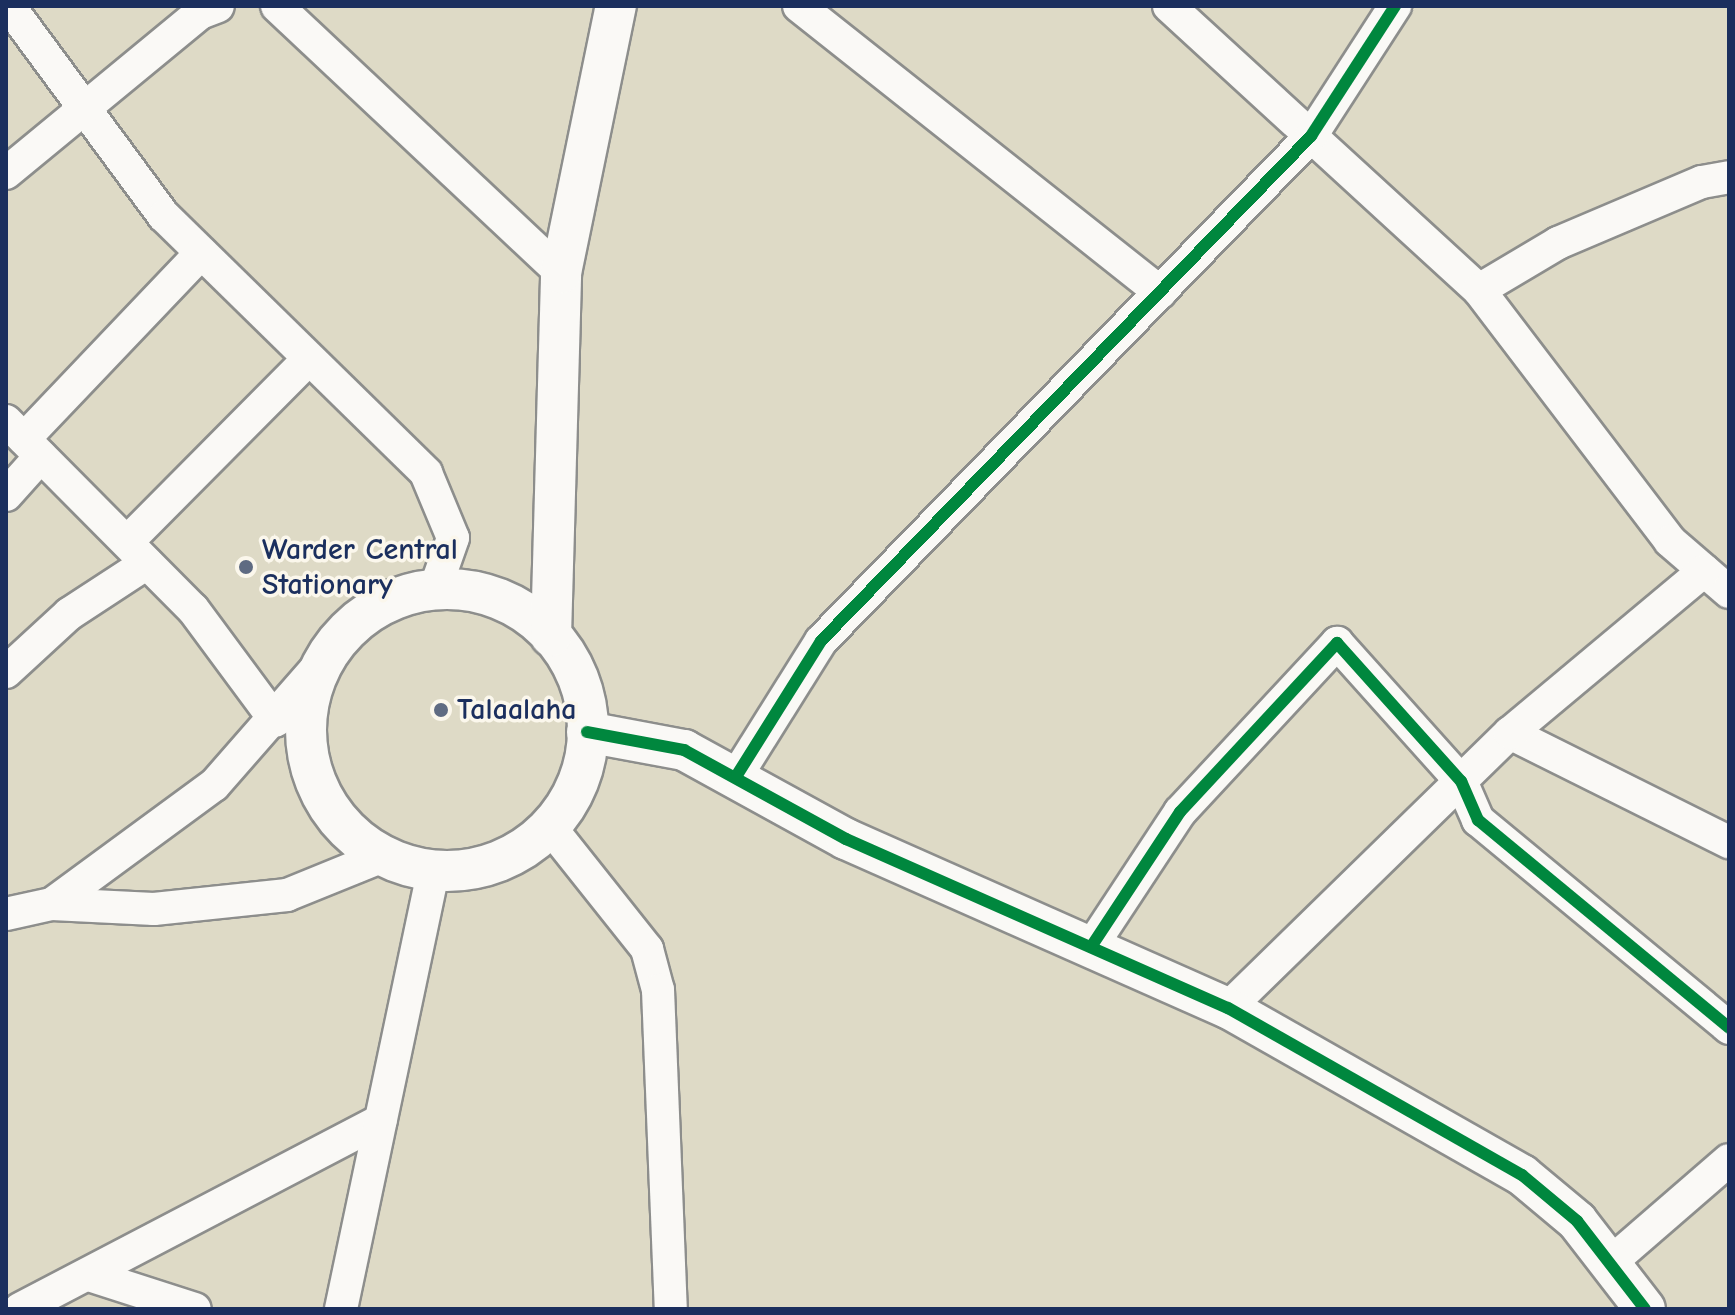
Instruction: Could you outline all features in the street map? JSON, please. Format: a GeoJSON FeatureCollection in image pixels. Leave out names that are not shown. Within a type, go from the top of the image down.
{"type":"FeatureCollection","features":[{"type":"Feature","properties":{"kind":"street"},"geometry":{"type":"LineString","coordinates":[[9,6],[85,114],[201,253],[426,473],[453,538],[435,589]]}},
{"type":"Feature","properties":{"kind":"street"},"geometry":{"type":"LineString","coordinates":[[6,173],[85,114],[200,13],[218,6]]}},
{"type":"Feature","properties":{"kind":"street"},"geometry":{"type":"LineString","coordinates":[[277,6],[561,273]]}},
{"type":"Feature","properties":{"kind":"street"},"geometry":{"type":"LineString","coordinates":[[551,636],[561,273],[616,6]]}},
{"type":"Feature","properties":{"kind":"street"},"geometry":{"type":"LineString","coordinates":[[799,6],[1160,292]]}},
{"type":"Feature","properties":{"kind":"street"},"geometry":{"type":"LineString","coordinates":[[1169,6],[1479,290],[1670,541],[1729,592]]}},
{"type":"Feature","properties":{"kind":"street"},"geometry":{"type":"LineString","coordinates":[[737,775],[821,641],[1311,136],[1395,6]]}},
{"type":"Feature","properties":{"kind":"street"},"geometry":{"type":"LineString","coordinates":[[1479,290],[1558,243],[1702,182],[1729,177]]}},
{"type":"Feature","properties":{"kind":"street"},"geometry":{"type":"LineString","coordinates":[[6,495],[24,439],[201,253]]}},
{"type":"Feature","properties":{"kind":"street"},"geometry":{"type":"LineString","coordinates":[[6,672],[137,553],[308,360]]}},
{"type":"Feature","properties":{"kind":"street"},"geometry":{"type":"LineString","coordinates":[[24,439],[193,609],[276,721]]}},
{"type":"Feature","properties":{"kind":"street"},"geometry":{"type":"LineString","coordinates":[[1228,1008],[1510,733],[1704,571]]}},
{"type":"Feature","properties":{"kind":"street"},"geometry":{"type":"LineString","coordinates":[[52,904],[214,785],[276,721],[328,655],[374,609],[435,589],[510,605],[551,636],[579,681],[587,732],[578,783],[550,827],[497,862],[433,871],[383,856],[342,824],[315,780],[307,716],[328,655]]}},
{"type":"Feature","properties":{"kind":"street"},"geometry":{"type":"LineString","coordinates":[[1091,947],[1180,812],[1337,643],[1461,781],[1478,820],[1729,1028]]}},
{"type":"Feature","properties":{"kind":"street"},"geometry":{"type":"LineString","coordinates":[[587,732],[684,750],[737,775],[846,839],[1228,1008],[1522,1175],[1577,1221],[1645,1309]]}},
{"type":"Feature","properties":{"kind":"street"},"geometry":{"type":"LineString","coordinates":[[1510,733],[1729,842]]}},
{"type":"Feature","properties":{"kind":"street"},"geometry":{"type":"LineString","coordinates":[[550,827],[647,949],[658,990],[671,1309]]}},
{"type":"Feature","properties":{"kind":"street"},"geometry":{"type":"LineString","coordinates":[[6,914],[52,904],[154,909],[287,895],[383,856]]}},
{"type":"Feature","properties":{"kind":"street"},"geometry":{"type":"LineString","coordinates":[[341,1309],[433,871]]}},
{"type":"Feature","properties":{"kind":"street"},"geometry":{"type":"LineString","coordinates":[[20,1309],[89,1275],[194,1212],[381,1120]]}},
{"type":"Feature","properties":{"kind":"street"},"geometry":{"type":"LineString","coordinates":[[1610,1263],[1729,1160]]}},
{"type":"Feature","properties":{"kind":"street"},"geometry":{"type":"LineString","coordinates":[[89,1275],[195,1309]]}},
{"type":"Feature","properties":{"kind":"cycle path"},"geometry":{"type":"LineString","coordinates":[[737,775],[821,641],[1311,136],[1395,6]]}},
{"type":"Feature","properties":{"kind":"cycle path"},"geometry":{"type":"LineString","coordinates":[[1091,947],[1180,812],[1337,643],[1461,781],[1478,820],[1729,1028]]}},
{"type":"Feature","properties":{"kind":"cycle path"},"geometry":{"type":"LineString","coordinates":[[587,732],[684,750],[846,839],[1228,1008],[1522,1175],[1577,1221],[1645,1309]]}},
{"type":"Feature","properties":{"kind":"place","name":"Warder Central Stationary"},"geometry":{"type":"Point","coordinates":[246,567]}},
{"type":"Feature","properties":{"kind":"place","name":"Talaalaha"},"geometry":{"type":"Point","coordinates":[441,710]}}]}
